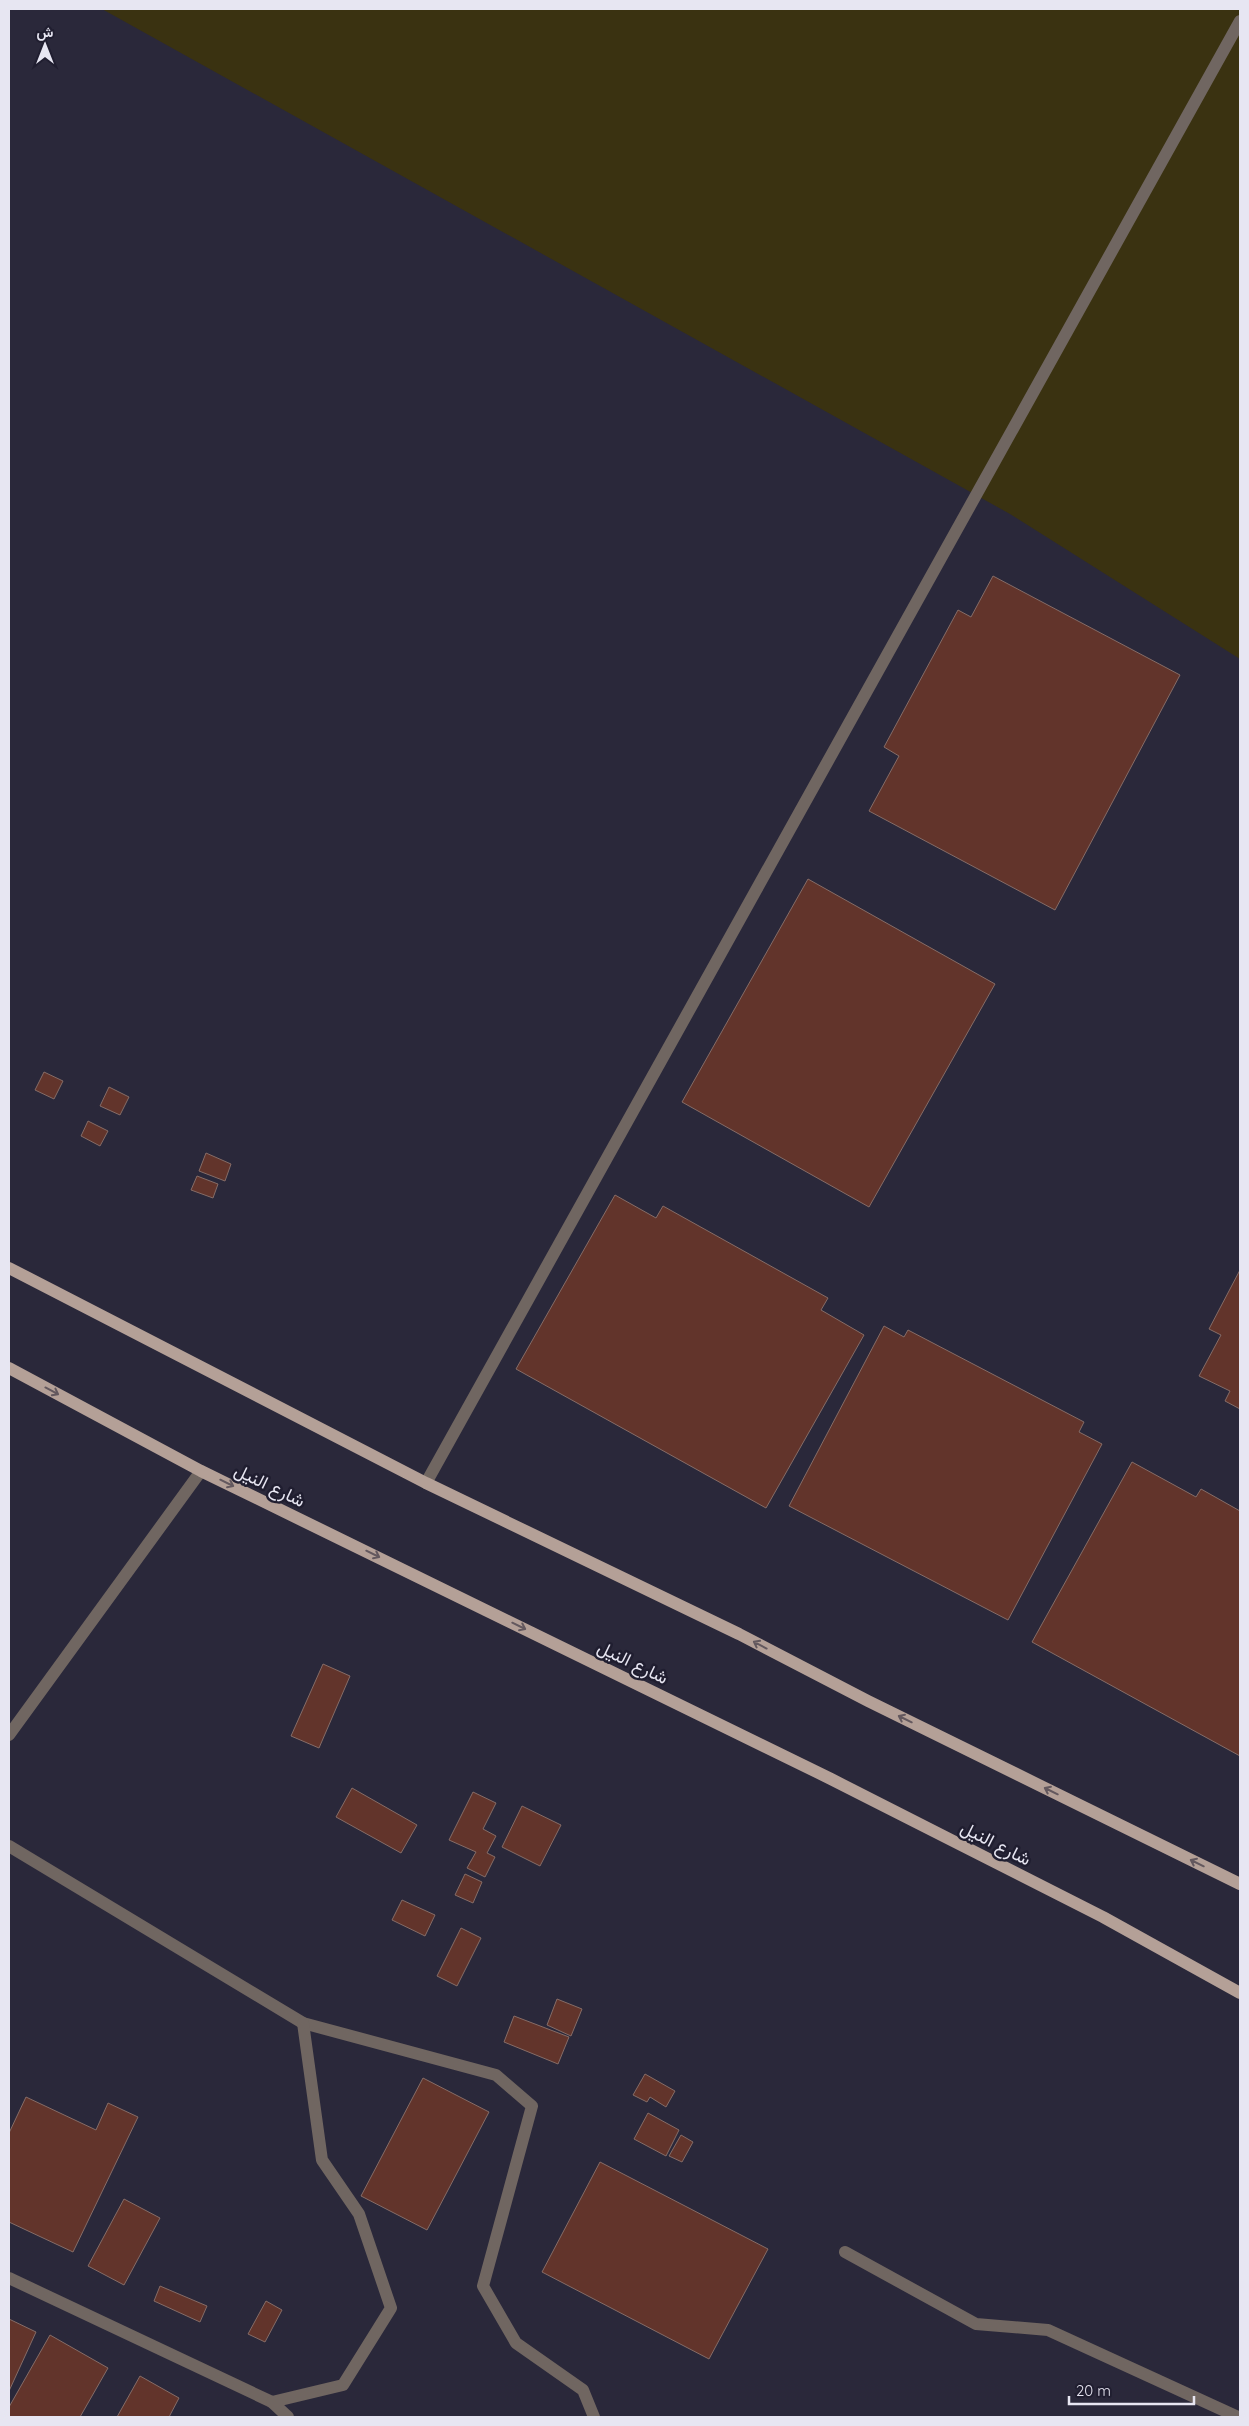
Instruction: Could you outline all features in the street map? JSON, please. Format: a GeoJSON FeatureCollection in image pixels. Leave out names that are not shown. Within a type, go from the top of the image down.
{"type":"FeatureCollection","features":[{"type":"Feature","properties":{"kind":"main road"},"geometry":{"type":"LineString","coordinates":[[9,1268],[426,1483],[739,1634],[868,1701],[1240,1884]]}},
{"type":"Feature","properties":{"kind":"main road","name":"شارع النيل"},"geometry":{"type":"LineString","coordinates":[[9,1368],[201,1471],[840,1783],[1103,1917],[1240,1993]]}},
{"type":"Feature","properties":{"kind":"street"},"geometry":{"type":"LineString","coordinates":[[426,1483],[1240,21]]}},
{"type":"Feature","properties":{"kind":"street"},"geometry":{"type":"LineString","coordinates":[[9,1735],[201,1471]]}},
{"type":"Feature","properties":{"kind":"street"},"geometry":{"type":"LineString","coordinates":[[9,1846],[303,2023],[496,2075],[532,2106],[483,2286],[516,2343],[583,2390],[594,2417]]}},
{"type":"Feature","properties":{"kind":"street"},"geometry":{"type":"LineString","coordinates":[[272,2402],[343,2385],[391,2308],[360,2214],[322,2160],[303,2023]]}},
{"type":"Feature","properties":{"kind":"street"},"geometry":{"type":"LineString","coordinates":[[846,2252],[976,2324],[1048,2330],[1238,2417]]}},
{"type":"Feature","properties":{"kind":"street"},"geometry":{"type":"LineString","coordinates":[[9,2278],[272,2402],[288,2417]]}},
{"type":"Feature","properties":{"kind":"sand"},"geometry":{"type":"Polygon","coordinates":[[[102,9],[1240,9],[1240,659],[1010,514],[102,9]]]}},
{"type":"Feature","properties":{"kind":"building"},"geometry":{"type":"Polygon","coordinates":[[[993,576],[1180,675],[1055,910],[869,811],[899,756],[884,747],[958,610],[971,617],[993,576]]]}},
{"type":"Feature","properties":{"kind":"building"},"geometry":{"type":"Polygon","coordinates":[[[808,879],[995,984],[869,1207],[682,1102],[808,879]]]}},
{"type":"Feature","properties":{"kind":"building"},"geometry":{"type":"Polygon","coordinates":[[[44,1072],[63,1081],[54,1099],[35,1090],[44,1072]]]}},
{"type":"Feature","properties":{"kind":"building"},"geometry":{"type":"Polygon","coordinates":[[[109,1087],[129,1097],[120,1115],[100,1106],[109,1087]]]}},
{"type":"Feature","properties":{"kind":"building"},"geometry":{"type":"Polygon","coordinates":[[[88,1121],[108,1131],[100,1146],[81,1136],[88,1121]]]}},
{"type":"Feature","properties":{"kind":"building"},"geometry":{"type":"Polygon","coordinates":[[[206,1153],[231,1164],[225,1181],[199,1171],[206,1153]]]}},
{"type":"Feature","properties":{"kind":"building"},"geometry":{"type":"Polygon","coordinates":[[[197,1176],[218,1184],[213,1198],[191,1190],[197,1176]]]}},
{"type":"Feature","properties":{"kind":"building"},"geometry":{"type":"Polygon","coordinates":[[[615,1195],[656,1218],[663,1206],[828,1298],[821,1310],[864,1335],[766,1508],[516,1369],[615,1195]]]}},
{"type":"Feature","properties":{"kind":"building"},"geometry":{"type":"Polygon","coordinates":[[[1240,1270],[1240,1409],[1225,1401],[1230,1391],[1199,1376],[1221,1335],[1209,1329],[1240,1270]]]}},
{"type":"Feature","properties":{"kind":"building"},"geometry":{"type":"Polygon","coordinates":[[[884,1326],[904,1337],[908,1330],[1084,1422],[1079,1432],[1102,1444],[1008,1620],[789,1506],[884,1326]]]}},
{"type":"Feature","properties":{"kind":"building"},"geometry":{"type":"Polygon","coordinates":[[[1132,1462],[1196,1497],[1201,1489],[1240,1511],[1240,1756],[1032,1642],[1132,1462]]]}},
{"type":"Feature","properties":{"kind":"building"},"geometry":{"type":"Polygon","coordinates":[[[323,1664],[350,1676],[319,1748],[291,1736],[323,1664]]]}},
{"type":"Feature","properties":{"kind":"building"},"geometry":{"type":"Polygon","coordinates":[[[352,1788],[417,1825],[401,1853],[336,1817],[352,1788]]]}},
{"type":"Feature","properties":{"kind":"building"},"geometry":{"type":"Polygon","coordinates":[[[473,1792],[496,1803],[483,1829],[496,1836],[487,1853],[495,1857],[485,1877],[467,1868],[476,1852],[449,1840],[473,1792]]]}},
{"type":"Feature","properties":{"kind":"building"},"geometry":{"type":"Polygon","coordinates":[[[522,1806],[561,1825],[540,1866],[502,1847],[522,1806]]]}},
{"type":"Feature","properties":{"kind":"building"},"geometry":{"type":"Polygon","coordinates":[[[465,1874],[482,1882],[473,1903],[455,1895],[465,1874]]]}},
{"type":"Feature","properties":{"kind":"building"},"geometry":{"type":"Polygon","coordinates":[[[402,1900],[435,1915],[425,1936],[392,1920],[402,1900]]]}},
{"type":"Feature","properties":{"kind":"building"},"geometry":{"type":"Polygon","coordinates":[[[461,1928],[481,1938],[457,1986],[437,1976],[461,1928]]]}},
{"type":"Feature","properties":{"kind":"building"},"geometry":{"type":"Polygon","coordinates":[[[557,1999],[582,2009],[571,2036],[547,2025],[557,1999]]]}},
{"type":"Feature","properties":{"kind":"building"},"geometry":{"type":"Polygon","coordinates":[[[514,2016],[569,2037],[558,2064],[504,2042],[514,2016]]]}},
{"type":"Feature","properties":{"kind":"building"},"geometry":{"type":"Polygon","coordinates":[[[645,2074],[675,2091],[666,2107],[650,2097],[647,2102],[633,2095],[645,2074]]]}},
{"type":"Feature","properties":{"kind":"building"},"geometry":{"type":"Polygon","coordinates":[[[423,2078],[489,2112],[427,2230],[361,2196],[423,2078]]]}},
{"type":"Feature","properties":{"kind":"building"},"geometry":{"type":"Polygon","coordinates":[[[26,2097],[96,2130],[108,2103],[138,2117],[73,2252],[9,2222],[9,2133],[26,2097]]]}},
{"type":"Feature","properties":{"kind":"building"},"geometry":{"type":"Polygon","coordinates":[[[648,2113],[679,2130],[666,2156],[634,2139],[648,2113]]]}},
{"type":"Feature","properties":{"kind":"building"},"geometry":{"type":"Polygon","coordinates":[[[681,2135],[693,2142],[682,2162],[669,2156],[681,2135]]]}},
{"type":"Feature","properties":{"kind":"building"},"geometry":{"type":"Polygon","coordinates":[[[600,2162],[768,2249],[709,2359],[542,2272],[600,2162]]]}},
{"type":"Feature","properties":{"kind":"building"},"geometry":{"type":"Polygon","coordinates":[[[124,2199],[160,2218],[124,2285],[88,2266],[124,2199]]]}},
{"type":"Feature","properties":{"kind":"building"},"geometry":{"type":"Polygon","coordinates":[[[160,2286],[207,2306],[200,2322],[154,2301],[160,2286]]]}},
{"type":"Feature","properties":{"kind":"building"},"geometry":{"type":"Polygon","coordinates":[[[266,2301],[282,2310],[265,2342],[248,2334],[266,2301]]]}},
{"type":"Feature","properties":{"kind":"building"},"geometry":{"type":"Polygon","coordinates":[[[9,2319],[36,2332],[9,2391],[9,2319]]]}},
{"type":"Feature","properties":{"kind":"building"},"geometry":{"type":"Polygon","coordinates":[[[50,2335],[108,2368],[80,2417],[9,2417],[9,2407],[50,2335]]]}},
{"type":"Feature","properties":{"kind":"building"},"geometry":{"type":"Polygon","coordinates":[[[140,2376],[179,2398],[169,2417],[117,2417],[140,2376]]]}}]}
